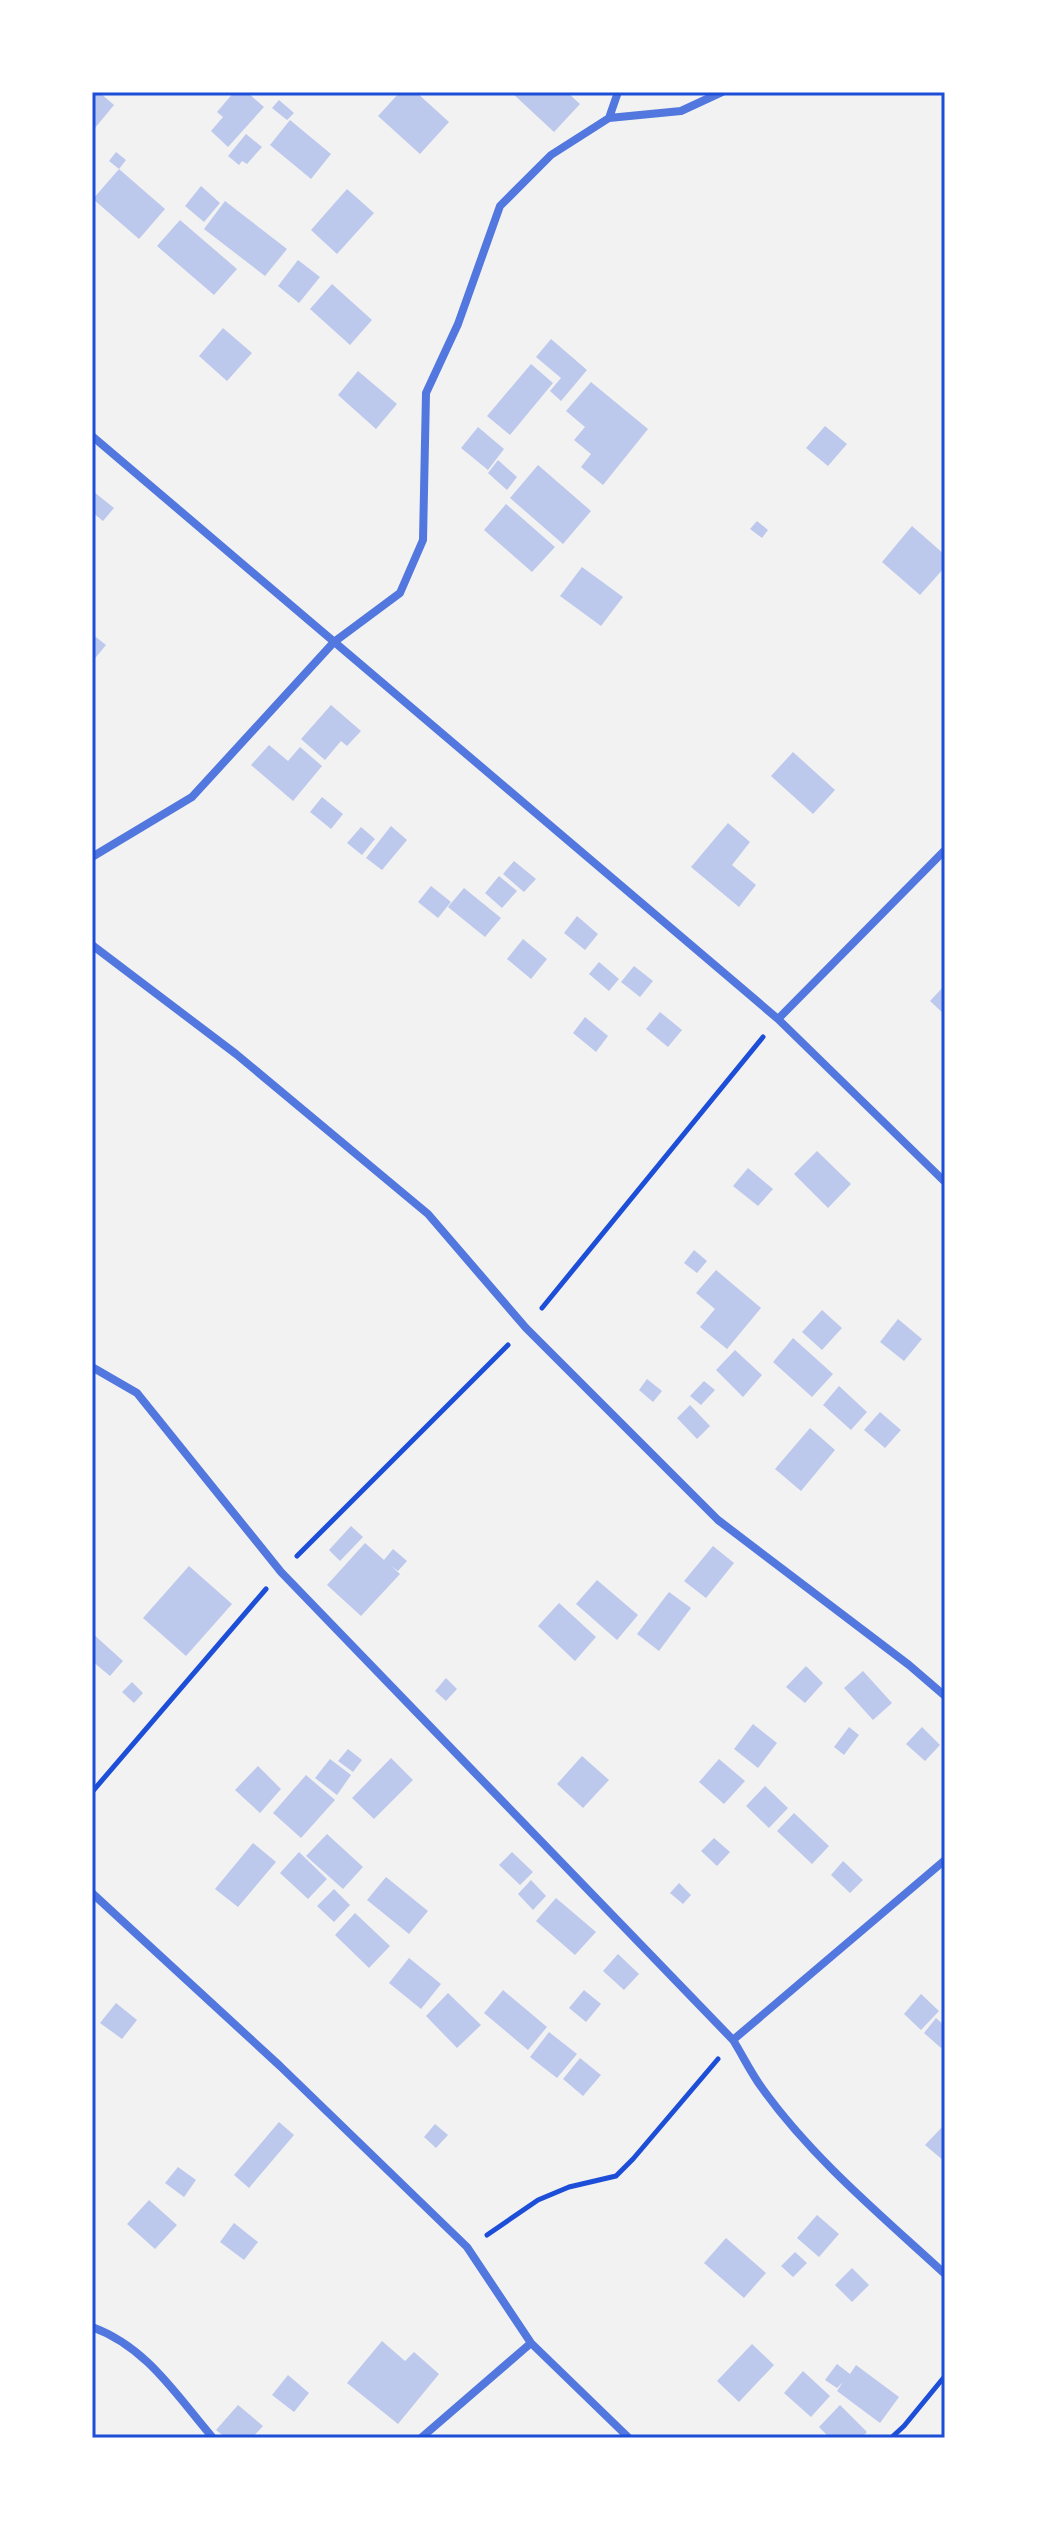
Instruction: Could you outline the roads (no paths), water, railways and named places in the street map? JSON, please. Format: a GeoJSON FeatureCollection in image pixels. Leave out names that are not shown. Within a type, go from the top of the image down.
{"type":"FeatureCollection","features":[{"type":"Feature","properties":{"kind":"street"},"geometry":{"type":"LineString","coordinates":[[609,118],[618,92]]}},
{"type":"Feature","properties":{"kind":"street"},"geometry":{"type":"LineString","coordinates":[[92,857],[192,797],[334,642],[400,593],[423,540],[426,393],[458,324],[500,206],[551,155],[609,118],[681,111],[722,92]]}},
{"type":"Feature","properties":{"kind":"street"},"geometry":{"type":"LineString","coordinates":[[92,436],[778,1019],[945,1182]]}},
{"type":"Feature","properties":{"kind":"street"},"geometry":{"type":"LineString","coordinates":[[778,1019],[945,850]]}},
{"type":"Feature","properties":{"kind":"street"},"geometry":{"type":"LineString","coordinates":[[92,945],[236,1054],[428,1214],[526,1328],[718,1520],[909,1665],[945,1696]]}},
{"type":"Feature","properties":{"kind":"street"},"geometry":{"type":"LineString","coordinates":[[92,1367],[137,1393],[281,1572],[733,2040],[761,2087],[794,2128],[945,2274]]}},
{"type":"Feature","properties":{"kind":"street"},"geometry":{"type":"LineString","coordinates":[[733,2040],[945,1860]]}},
{"type":"Feature","properties":{"kind":"street"},"geometry":{"type":"LineString","coordinates":[[92,1893],[280,2066],[467,2247],[531,2343],[629,2438]]}},
{"type":"Feature","properties":{"kind":"street"},"geometry":{"type":"LineString","coordinates":[[92,2327],[131,2345],[213,2438]]}},
{"type":"Feature","properties":{"kind":"street"},"geometry":{"type":"LineString","coordinates":[[421,2438],[531,2343]]}}]}
